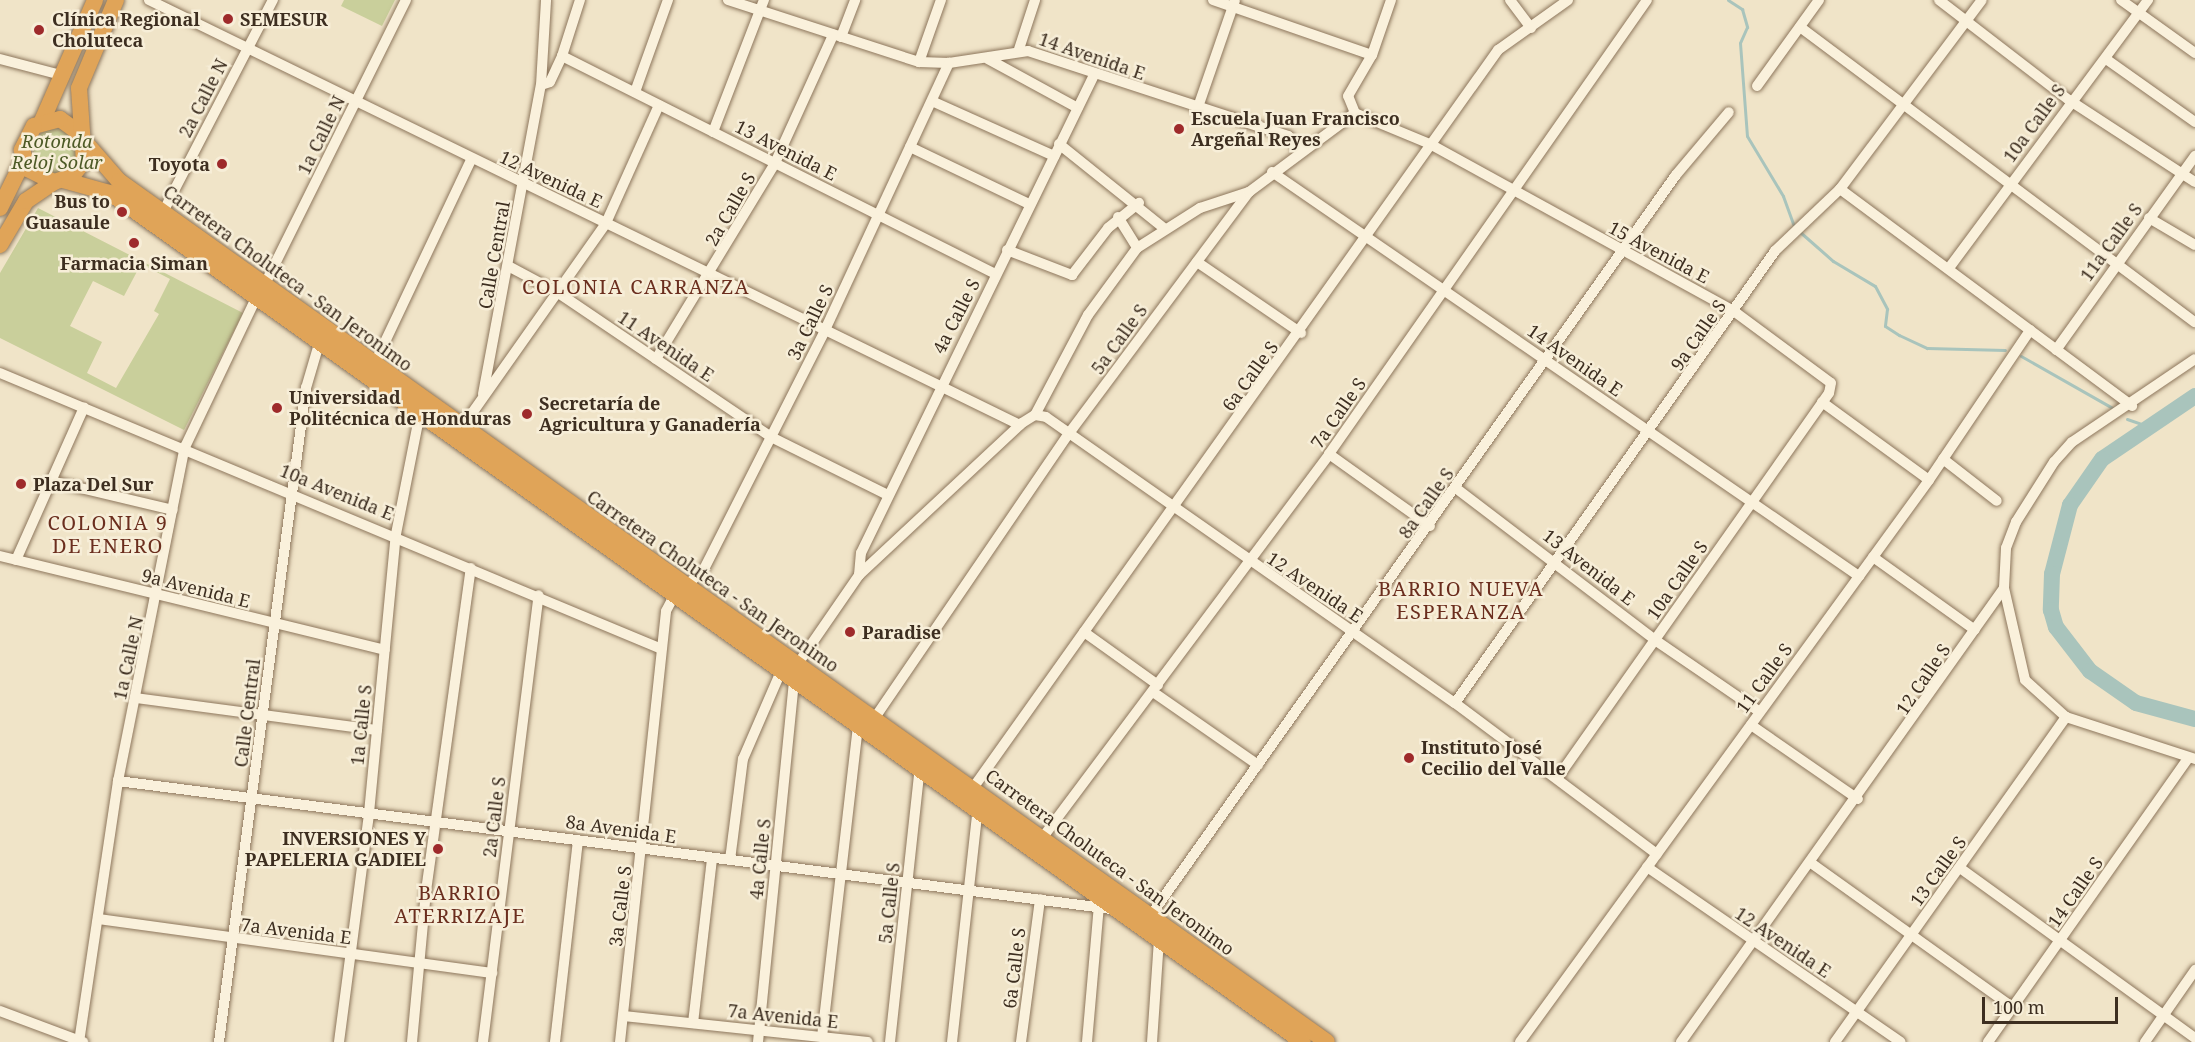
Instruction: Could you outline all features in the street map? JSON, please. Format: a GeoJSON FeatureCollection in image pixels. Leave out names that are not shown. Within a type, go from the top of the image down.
{"type":"FeatureCollection","features":[{"type":"Feature","properties":{"kind":"highway"},"geometry":{"type":"LineString","coordinates":[[0,208],[24,159],[24,141],[42,121],[94,0]]}},
{"type":"Feature","properties":{"kind":"highway"},"geometry":{"type":"LineString","coordinates":[[0,245],[26,201],[59,181],[84,161],[80,88],[117,0]]}},
{"type":"Feature","properties":{"kind":"highway"},"geometry":{"type":"LineString","coordinates":[[42,121],[69,122],[83,139]]}},
{"type":"Feature","properties":{"kind":"highway","name":"Carretera Choluteca - San Jeronimo"},"geometry":{"type":"LineString","coordinates":[[83,139],[119,181],[163,212],[420,413],[681,591]]}},
{"type":"Feature","properties":{"kind":"highway"},"geometry":{"type":"LineString","coordinates":[[24,159],[35,176],[59,181]]}},
{"type":"Feature","properties":{"kind":"highway","name":"Carretera Choluteca - San Jeronimo"},"geometry":{"type":"LineString","coordinates":[[59,181],[110,193],[261,290]]}},
{"type":"Feature","properties":{"kind":"highway","name":"Carretera Choluteca - San Jeronimo"},"geometry":{"type":"LineString","coordinates":[[322,335],[375,363],[463,426],[791,672],[978,797],[1043,837],[1327,1042]]}},
{"type":"Feature","properties":{"kind":"highway","name":"Carretera Choluteca - San Jeronimo"},"geometry":{"type":"LineString","coordinates":[[866,721],[920,767],[978,797],[1118,910],[1303,1042]]}},
{"type":"Feature","properties":{"kind":"street","name":"12 Avenida E"},"geometry":{"type":"LineString","coordinates":[[149,0],[248,47],[522,186],[606,223],[824,332],[1020,425]]}},
{"type":"Feature","properties":{"kind":"street","name":"2a Calle N"},"geometry":{"type":"LineString","coordinates":[[163,212],[273,0]]}},
{"type":"Feature","properties":{"kind":"street","name":"1a Calle N"},"geometry":{"type":"LineString","coordinates":[[80,1042],[118,781],[158,596],[185,447],[406,0]]}},
{"type":"Feature","properties":{"kind":"street","name":"Calle Central"},"geometry":{"type":"LineString","coordinates":[[483,394],[510,267],[541,85],[546,0]]}},
{"type":"Feature","properties":{"kind":"street","name":"Calle Central"},"geometry":{"type":"LineString","coordinates":[[541,85],[550,82],[562,56],[580,0]]}},
{"type":"Feature","properties":{"kind":"street"},"geometry":{"type":"LineString","coordinates":[[635,92],[668,0]]}},
{"type":"Feature","properties":{"kind":"street","name":"14 Avenida E"},"geometry":{"type":"LineString","coordinates":[[728,0],[762,5],[837,36],[919,62],[949,63],[988,59],[1019,49],[1197,110],[1288,136],[1300,151]]}},
{"type":"Feature","properties":{"kind":"street","name":"2a Calle S"},"geometry":{"type":"LineString","coordinates":[[656,359],[711,275],[775,163],[855,0]]}},
{"type":"Feature","properties":{"kind":"street"},"geometry":{"type":"LineString","coordinates":[[919,62],[941,0]]}},
{"type":"Feature","properties":{"kind":"street"},"geometry":{"type":"LineString","coordinates":[[1019,49],[1035,0]]}},
{"type":"Feature","properties":{"kind":"street"},"geometry":{"type":"LineString","coordinates":[[1213,0],[1234,3],[1372,55]]}},
{"type":"Feature","properties":{"kind":"street"},"geometry":{"type":"LineString","coordinates":[[1355,113],[1348,96],[1372,55],[1391,0]]}},
{"type":"Feature","properties":{"kind":"street"},"geometry":{"type":"LineString","coordinates":[[1510,0],[1531,28]]}},
{"type":"Feature","properties":{"kind":"street","name":"6a Calle S"},"geometry":{"type":"LineString","coordinates":[[978,797],[1084,632],[1301,333],[1366,235],[1498,50],[1568,0]]}},
{"type":"Feature","properties":{"kind":"street","name":"7a Calle S"},"geometry":{"type":"LineString","coordinates":[[1043,837],[1329,454],[1647,0]]}},
{"type":"Feature","properties":{"kind":"street"},"geometry":{"type":"LineString","coordinates":[[1757,86],[1819,0]]}},
{"type":"Feature","properties":{"kind":"street"},"geometry":{"type":"LineString","coordinates":[[1939,0],[2069,100],[2195,182]]}},
{"type":"Feature","properties":{"kind":"street","name":"9a Calle S"},"geometry":{"type":"LineString","coordinates":[[1455,703],[1797,225],[1840,189],[1982,0]]}},
{"type":"Feature","properties":{"kind":"street"},"geometry":{"type":"LineString","coordinates":[[2121,0],[2195,53]]}},
{"type":"Feature","properties":{"kind":"street","name":"10a Calle S"},"geometry":{"type":"LineString","coordinates":[[1949,268],[2069,100],[2106,59],[2148,0]]}},
{"type":"Feature","properties":{"kind":"street"},"geometry":{"type":"LineString","coordinates":[[1197,110],[1234,3]]}},
{"type":"Feature","properties":{"kind":"street"},"geometry":{"type":"LineString","coordinates":[[713,132],[762,5]]}},
{"type":"Feature","properties":{"kind":"street"},"geometry":{"type":"LineString","coordinates":[[1800,27],[2011,184],[2114,264],[2195,322]]}},
{"type":"Feature","properties":{"kind":"street","name":"13 Avenida E"},"geometry":{"type":"LineString","coordinates":[[562,56],[996,274]]}},
{"type":"Feature","properties":{"kind":"street"},"geometry":{"type":"LineString","coordinates":[[0,59],[61,75]]}},
{"type":"Feature","properties":{"kind":"street"},"geometry":{"type":"LineString","coordinates":[[988,59],[1078,108]]}},
{"type":"Feature","properties":{"kind":"street"},"geometry":{"type":"LineString","coordinates":[[2106,59],[2195,122]]}},
{"type":"Feature","properties":{"kind":"street","name":"3a Calle S"},"geometry":{"type":"LineString","coordinates":[[620,1042],[643,850],[659,648],[681,591],[703,571],[824,332],[910,147],[934,102],[949,63]]}},
{"type":"Feature","properties":{"kind":"street","name":"4a Calle S"},"geometry":{"type":"LineString","coordinates":[[859,575],[861,553],[939,386],[1094,75]]}},
{"type":"Feature","properties":{"kind":"street"},"geometry":{"type":"LineString","coordinates":[[934,102],[1054,156]]}},
{"type":"Feature","properties":{"kind":"street"},"geometry":{"type":"LineString","coordinates":[[463,426],[483,394],[606,223],[659,105]]}},
{"type":"Feature","properties":{"kind":"street","name":"8a Calle S"},"geometry":{"type":"LineString","coordinates":[[1151,915],[1458,489],[1544,359],[1622,251],[1729,112]]}},
{"type":"Feature","properties":{"kind":"street","name":"15 Avenida E"},"geometry":{"type":"LineString","coordinates":[[1355,113],[1430,144],[1513,194],[1735,312],[1829,377],[1829,393],[1822,402]]}},
{"type":"Feature","properties":{"kind":"street","name":"5a Calle S"},"geometry":{"type":"LineString","coordinates":[[866,721],[1070,432],[1250,192],[1272,172],[1355,113]]}},
{"type":"Feature","properties":{"kind":"street"},"geometry":{"type":"LineString","coordinates":[[1059,144],[1139,203],[1164,228]]}},
{"type":"Feature","properties":{"kind":"street"},"geometry":{"type":"LineString","coordinates":[[910,147],[1029,204]]}},
{"type":"Feature","properties":{"kind":"street","name":"11a Calle S"},"geometry":{"type":"LineString","coordinates":[[2056,350],[2114,264],[2195,156]]}},
{"type":"Feature","properties":{"kind":"street"},"geometry":{"type":"LineString","coordinates":[[375,363],[471,160]]}},
{"type":"Feature","properties":{"kind":"street","name":"14 Avenida E"},"geometry":{"type":"LineString","coordinates":[[1272,172],[1446,288],[1544,359],[1859,576]]}},
{"type":"Feature","properties":{"kind":"street"},"geometry":{"type":"LineString","coordinates":[[1840,189],[2132,406]]}},
{"type":"Feature","properties":{"kind":"street"},"geometry":{"type":"LineString","coordinates":[[1041,416],[1088,315],[1137,248],[1164,228],[1250,192]]}},
{"type":"Feature","properties":{"kind":"street"},"geometry":{"type":"LineString","coordinates":[[1007,250],[1072,276],[1118,217],[1139,203]]}},
{"type":"Feature","properties":{"kind":"street"},"geometry":{"type":"LineString","coordinates":[[1118,217],[1137,248]]}},
{"type":"Feature","properties":{"kind":"street"},"geometry":{"type":"LineString","coordinates":[[2149,218],[2195,245]]}},
{"type":"Feature","properties":{"kind":"street"},"geometry":{"type":"LineString","coordinates":[[1197,262],[1301,333]]}},
{"type":"Feature","properties":{"kind":"street","name":"11 Avenida E"},"geometry":{"type":"LineString","coordinates":[[510,267],[557,292],[771,437],[888,495]]}},
{"type":"Feature","properties":{"kind":"street","name":"11 Calle S"},"geometry":{"type":"LineString","coordinates":[[1520,1042],[1929,480],[2030,330]]}},
{"type":"Feature","properties":{"kind":"street","name":"Calle Central"},"geometry":{"type":"LineString","coordinates":[[219,1042],[306,388],[322,335]]}},
{"type":"Feature","properties":{"kind":"street"},"geometry":{"type":"LineString","coordinates":[[2191,759],[2066,717],[2025,680],[2004,588],[2006,548],[2033,490],[2072,442],[2132,406],[2195,359]]}},
{"type":"Feature","properties":{"kind":"street","name":"10a Avenida E"},"geometry":{"type":"LineString","coordinates":[[0,373],[396,534],[659,648]]}},
{"type":"Feature","properties":{"kind":"street"},"geometry":{"type":"LineString","coordinates":[[1822,402],[1929,480]]}},
{"type":"Feature","properties":{"kind":"street","name":"10a Calle S"},"geometry":{"type":"LineString","coordinates":[[1558,777],[1822,402]]}},
{"type":"Feature","properties":{"kind":"street"},"geometry":{"type":"LineString","coordinates":[[16,560],[84,407]]}},
{"type":"Feature","properties":{"kind":"street","name":"1a Calle S"},"geometry":{"type":"LineString","coordinates":[[339,1042],[369,813],[396,534],[420,413]]}},
{"type":"Feature","properties":{"kind":"street","name":"12 Avenida E"},"geometry":{"type":"LineString","coordinates":[[1041,416],[1070,432],[1176,506],[1248,561],[1455,703],[1558,777],[1657,854]]}},
{"type":"Feature","properties":{"kind":"street","name":"4a Calle S"},"geometry":{"type":"LineString","coordinates":[[758,1036],[777,865],[791,672],[859,575],[1020,425],[1041,416]]}},
{"type":"Feature","properties":{"kind":"street"},"geometry":{"type":"LineString","coordinates":[[1329,454],[1430,526]]}},
{"type":"Feature","properties":{"kind":"street"},"geometry":{"type":"LineString","coordinates":[[1943,459],[1997,501]]}},
{"type":"Feature","properties":{"kind":"street"},"geometry":{"type":"LineString","coordinates":[[51,481],[173,510]]}},
{"type":"Feature","properties":{"kind":"street","name":"13 Avenida E"},"geometry":{"type":"LineString","coordinates":[[1458,489],[1555,561],[1655,640],[1760,712]]}},
{"type":"Feature","properties":{"kind":"street","name":"9a Avenida E"},"geometry":{"type":"LineString","coordinates":[[0,556],[275,626],[386,650]]}},
{"type":"Feature","properties":{"kind":"street"},"geometry":{"type":"LineString","coordinates":[[1873,557],[1975,630]]}},
{"type":"Feature","properties":{"kind":"street"},"geometry":{"type":"LineString","coordinates":[[412,1042],[418,962],[471,568]]}},
{"type":"Feature","properties":{"kind":"street","name":"12 Calle S"},"geometry":{"type":"LineString","coordinates":[[1681,1042],[1858,799],[2004,588]]}},
{"type":"Feature","properties":{"kind":"street","name":"2a Calle S"},"geometry":{"type":"LineString","coordinates":[[483,1042],[539,595]]}},
{"type":"Feature","properties":{"kind":"street"},"geometry":{"type":"LineString","coordinates":[[1084,632],[1258,765]]}},
{"type":"Feature","properties":{"kind":"street"},"geometry":{"type":"LineString","coordinates":[[730,860],[743,759],[791,672]]}},
{"type":"Feature","properties":{"kind":"street"},"geometry":{"type":"LineString","coordinates":[[136,698],[378,730]]}},
{"type":"Feature","properties":{"kind":"street","name":"13 Calle S"},"geometry":{"type":"LineString","coordinates":[[1835,1042],[2066,717]]}},
{"type":"Feature","properties":{"kind":"street"},"geometry":{"type":"LineString","coordinates":[[822,1037],[841,873],[866,721]]}},
{"type":"Feature","properties":{"kind":"street"},"geometry":{"type":"LineString","coordinates":[[1751,725],[1858,799]]}},
{"type":"Feature","properties":{"kind":"street","name":"14 Calle S"},"geometry":{"type":"LineString","coordinates":[[1988,1042],[2191,759]]}},
{"type":"Feature","properties":{"kind":"street","name":"5a Calle S"},"geometry":{"type":"LineString","coordinates":[[890,1042],[920,767]]}},
{"type":"Feature","properties":{"kind":"street","name":"8a Avenida E"},"geometry":{"type":"LineString","coordinates":[[118,781],[643,850],[1040,898],[1118,910]]}},
{"type":"Feature","properties":{"kind":"street"},"geometry":{"type":"LineString","coordinates":[[952,1042],[965,889],[978,797]]}},
{"type":"Feature","properties":{"kind":"street"},"geometry":{"type":"LineString","coordinates":[[555,1042],[578,840]]}},
{"type":"Feature","properties":{"kind":"street"},"geometry":{"type":"LineString","coordinates":[[693,1023],[712,858]]}},
{"type":"Feature","properties":{"kind":"street"},"geometry":{"type":"LineString","coordinates":[[1811,863],[1910,938],[2012,1007]]}},
{"type":"Feature","properties":{"kind":"street","name":"12 Avenida E"},"geometry":{"type":"LineString","coordinates":[[1647,867],[1753,943],[1901,1042]]}},
{"type":"Feature","properties":{"kind":"street"},"geometry":{"type":"LineString","coordinates":[[1960,868],[2195,1038]]}},
{"type":"Feature","properties":{"kind":"street","name":"6a Calle S"},"geometry":{"type":"LineString","coordinates":[[1021,1042],[1040,898]]}},
{"type":"Feature","properties":{"kind":"street"},"geometry":{"type":"LineString","coordinates":[[1087,1042],[1099,906]]}},
{"type":"Feature","properties":{"kind":"street","name":"7a Avenida E"},"geometry":{"type":"LineString","coordinates":[[98,919],[234,940],[492,973]]}},
{"type":"Feature","properties":{"kind":"street"},"geometry":{"type":"LineString","coordinates":[[1152,1042],[1159,940]]}},
{"type":"Feature","properties":{"kind":"street"},"geometry":{"type":"LineString","coordinates":[[2145,1042],[2195,970]]}},
{"type":"Feature","properties":{"kind":"street"},"geometry":{"type":"LineString","coordinates":[[0,1011],[80,1042]]}},
{"type":"Feature","properties":{"kind":"street","name":"7a Avenida E"},"geometry":{"type":"LineString","coordinates":[[624,1016],[693,1023],[758,1036],[822,1037],[868,1042]]}},
{"type":"Feature","properties":{"kind":"green space"},"geometry":{"type":"Polygon","coordinates":[[[344,0],[395,0],[382,26],[341,6],[344,0]]]}},
{"type":"Feature","properties":{"kind":"green space","name":"Rotonda Reloj Solar"},"geometry":{"type":"Polygon","coordinates":[[[56,128],[72,135],[79,151],[72,167],[56,174],[40,167],[33,151],[40,135],[56,128]]]}},
{"type":"Feature","properties":{"kind":"green space"},"geometry":{"type":"Polygon","coordinates":[[[38,208],[243,313],[184,430],[0,338],[0,273],[38,208]],[[141,264],[124,296],[93,281],[70,326],[102,342],[87,373],[116,388],[159,314],[154,311],[170,279],[141,264]]]}},
{"type":"Feature","properties":{"kind":"waterway"},"geometry":{"type":"LineString","coordinates":[[1728,0],[1742,9],[1747,27],[1740,43],[1747,136],[1783,196],[1793,224]]}},
{"type":"Feature","properties":{"kind":"waterway"},"geometry":{"type":"LineString","coordinates":[[1800,232],[1833,261],[1875,286],[1887,309],[1885,326],[1899,335],[1927,348],[2005,350]]}},
{"type":"Feature","properties":{"kind":"waterway"},"geometry":{"type":"LineString","coordinates":[[2021,356],[2116,410]]}},
{"type":"Feature","properties":{"kind":"waterway"},"geometry":{"type":"LineString","coordinates":[[2195,396],[2102,459],[2070,505],[2052,574],[2051,610],[2056,627],[2090,671],[2136,703],[2195,719]]}},
{"type":"Feature","properties":{"kind":"waterway"},"geometry":{"type":"LineString","coordinates":[[2127,419],[2147,426]]}},
{"type":"Feature","properties":{"kind":"place","name":"SEMESUR"},"geometry":{"type":"Point","coordinates":[228,19]}},
{"type":"Feature","properties":{"kind":"place","name":"Clínica Regional Choluteca"},"geometry":{"type":"Point","coordinates":[39,30]}},
{"type":"Feature","properties":{"kind":"place","name":"Escuela Juan Francisco Argeñal Reyes"},"geometry":{"type":"Point","coordinates":[1179,129]}},
{"type":"Feature","properties":{"kind":"place","name":"Toyota"},"geometry":{"type":"Point","coordinates":[222,164]}},
{"type":"Feature","properties":{"kind":"place","name":"Bus to Guasaule"},"geometry":{"type":"Point","coordinates":[122,212]}},
{"type":"Feature","properties":{"kind":"place","name":"Farmacia Siman"},"geometry":{"type":"Point","coordinates":[134,243]}},
{"type":"Feature","properties":{"kind":"place","name":"Universidad Politécnica de Honduras"},"geometry":{"type":"Point","coordinates":[277,408]}},
{"type":"Feature","properties":{"kind":"place","name":"Secretaría de Agricultura y Ganadería"},"geometry":{"type":"Point","coordinates":[527,414]}},
{"type":"Feature","properties":{"kind":"place","name":"Plaza Del Sur"},"geometry":{"type":"Point","coordinates":[21,484]}},
{"type":"Feature","properties":{"kind":"place","name":"Paradise"},"geometry":{"type":"Point","coordinates":[850,632]}},
{"type":"Feature","properties":{"kind":"place","name":"Instituto José Cecilio del Valle"},"geometry":{"type":"Point","coordinates":[1409,758]}},
{"type":"Feature","properties":{"kind":"place","name":"INVERSIONES Y PAPELERIA GADIEL"},"geometry":{"type":"Point","coordinates":[438,849]}},
{"type":"Feature","properties":{"kind":"district","name":"COLONIA CARRANZA"},"geometry":{"type":"Point","coordinates":[636,286]}},
{"type":"Feature","properties":{"kind":"district","name":"COLONIA 9 DE ENERO"},"geometry":{"type":"Point","coordinates":[108,534]}},
{"type":"Feature","properties":{"kind":"district","name":"BARRIO NUEVA ESPERANZA"},"geometry":{"type":"Point","coordinates":[1461,600]}},
{"type":"Feature","properties":{"kind":"district","name":"BARRIO ATERRIZAJE"},"geometry":{"type":"Point","coordinates":[460,904]}}]}
